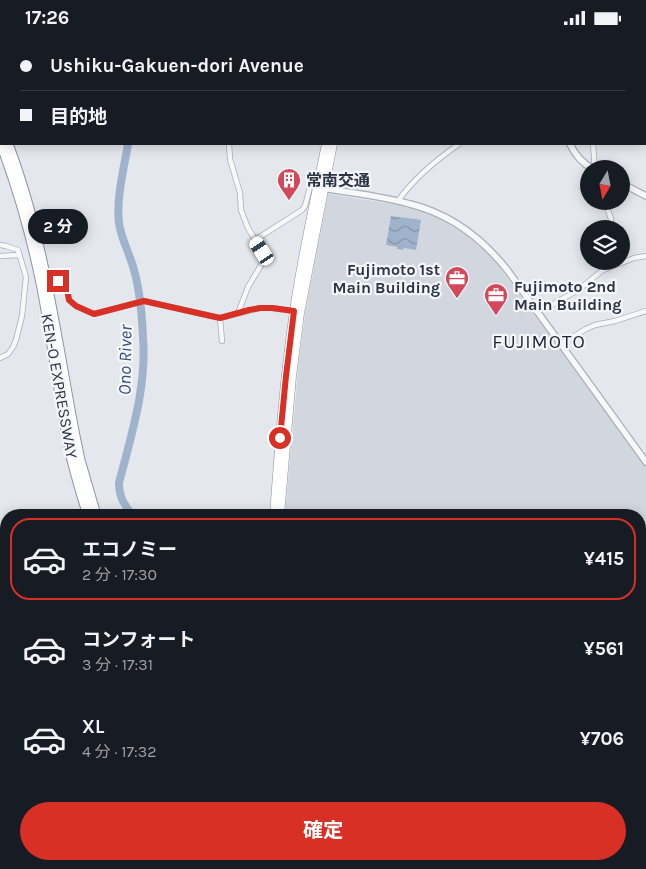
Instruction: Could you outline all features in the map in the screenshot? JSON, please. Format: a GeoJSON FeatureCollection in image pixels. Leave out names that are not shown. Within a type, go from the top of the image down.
{"type":"FeatureCollection","features":[{"type":"Feature","properties":{"kind":"highway","name":"KEN-O EXPRESSWAY"},"geometry":{"type":"LineString","coordinates":[[1,145],[34,249],[68,437],[86,509]]}},
{"type":"Feature","properties":{"kind":"highway","name":"KEN-O EXPRESSWAY"},"geometry":{"type":"LineString","coordinates":[[8,145],[20,177],[40,248],[75,436],[94,509]]}},
{"type":"Feature","properties":{"kind":"highway"},"geometry":{"type":"LineString","coordinates":[[281,509],[297,332],[321,188],[326,145]]}},
{"type":"Feature","properties":{"kind":"highway"},"geometry":{"type":"LineString","coordinates":[[275,509],[286,376],[294,311],[300,275],[333,145]]}},
{"type":"Feature","properties":{"kind":"street"},"geometry":{"type":"LineString","coordinates":[[229,145],[230,159],[240,193],[241,210],[248,228],[262,251],[263,262],[248,287],[238,313]]}},
{"type":"Feature","properties":{"kind":"street"},"geometry":{"type":"LineString","coordinates":[[398,201],[416,179],[458,145]]}},
{"type":"Feature","properties":{"kind":"street"},"geometry":{"type":"LineString","coordinates":[[570,145],[580,160]]}},
{"type":"Feature","properties":{"kind":"street"},"geometry":{"type":"LineString","coordinates":[[593,145],[594,160]]}},
{"type":"Feature","properties":{"kind":"street"},"geometry":{"type":"LineString","coordinates":[[255,240],[302,210],[312,186],[398,201],[419,206],[442,215],[468,231],[499,259],[646,462]]}},
{"type":"Feature","properties":{"kind":"street"},"geometry":{"type":"LineString","coordinates":[[630,188],[646,196]]}},
{"type":"Feature","properties":{"kind":"street"},"geometry":{"type":"LineString","coordinates":[[0,245],[18,250],[26,277],[22,316],[16,340],[8,354],[0,358]]}},
{"type":"Feature","properties":{"kind":"street"},"geometry":{"type":"LineString","coordinates":[[0,256],[19,255]]}},
{"type":"Feature","properties":{"kind":"street"},"geometry":{"type":"LineString","coordinates":[[630,260],[646,256]]}},
{"type":"Feature","properties":{"kind":"street"},"geometry":{"type":"LineString","coordinates":[[536,311],[548,307],[578,290],[603,270]]}},
{"type":"Feature","properties":{"kind":"street"},"geometry":{"type":"LineString","coordinates":[[26,277],[32,278]]}},
{"type":"Feature","properties":{"kind":"street"},"geometry":{"type":"LineString","coordinates":[[58,281],[66,283],[69,300],[76,306],[94,314],[144,301],[220,318],[260,308],[294,311]]}},
{"type":"Feature","properties":{"kind":"street"},"geometry":{"type":"LineString","coordinates":[[561,344],[595,325],[646,311]]}},
{"type":"Feature","properties":{"kind":"street"},"geometry":{"type":"LineString","coordinates":[[220,318],[222,341]]}},
{"type":"Feature","properties":{"kind":"shaded area"},"geometry":{"type":"Polygon","coordinates":[[[328,194],[398,205],[433,215],[465,234],[491,256],[646,466],[646,509],[286,509],[305,314],[328,194]]]}},
{"type":"Feature","properties":{"kind":"water"},"geometry":{"type":"Polygon","coordinates":[[[391,216],[421,220],[416,250],[397,249],[397,247],[386,245],[391,216]]]}},
{"type":"Feature","properties":{"kind":"waterway","name":"Ono River"},"geometry":{"type":"LineString","coordinates":[[128,145],[119,193],[118,213],[122,235],[138,286],[144,356],[137,411],[119,483],[120,492],[128,509]]}},
{"type":"Feature","properties":{"kind":"place","name":"常南交通"},"geometry":{"type":"Point","coordinates":[289,201]}},
{"type":"Feature","properties":{"kind":"place","name":"Fujimoto 1st Main Building"},"geometry":{"type":"Point","coordinates":[457,299]}},
{"type":"Feature","properties":{"kind":"place","name":"Fujimoto 2nd Main Building"},"geometry":{"type":"Point","coordinates":[496,316]}},
{"type":"Feature","properties":{"kind":"district","name":"FUJIMOTO"},"geometry":{"type":"Point","coordinates":[539,341]}},
{"type":"Feature","properties":{"kind":"route"},"geometry":{"type":"LineString","coordinates":[[58,281],[66,283],[69,300],[76,306],[94,314],[144,301],[220,318],[260,308],[294,311],[280,438]]}}]}
